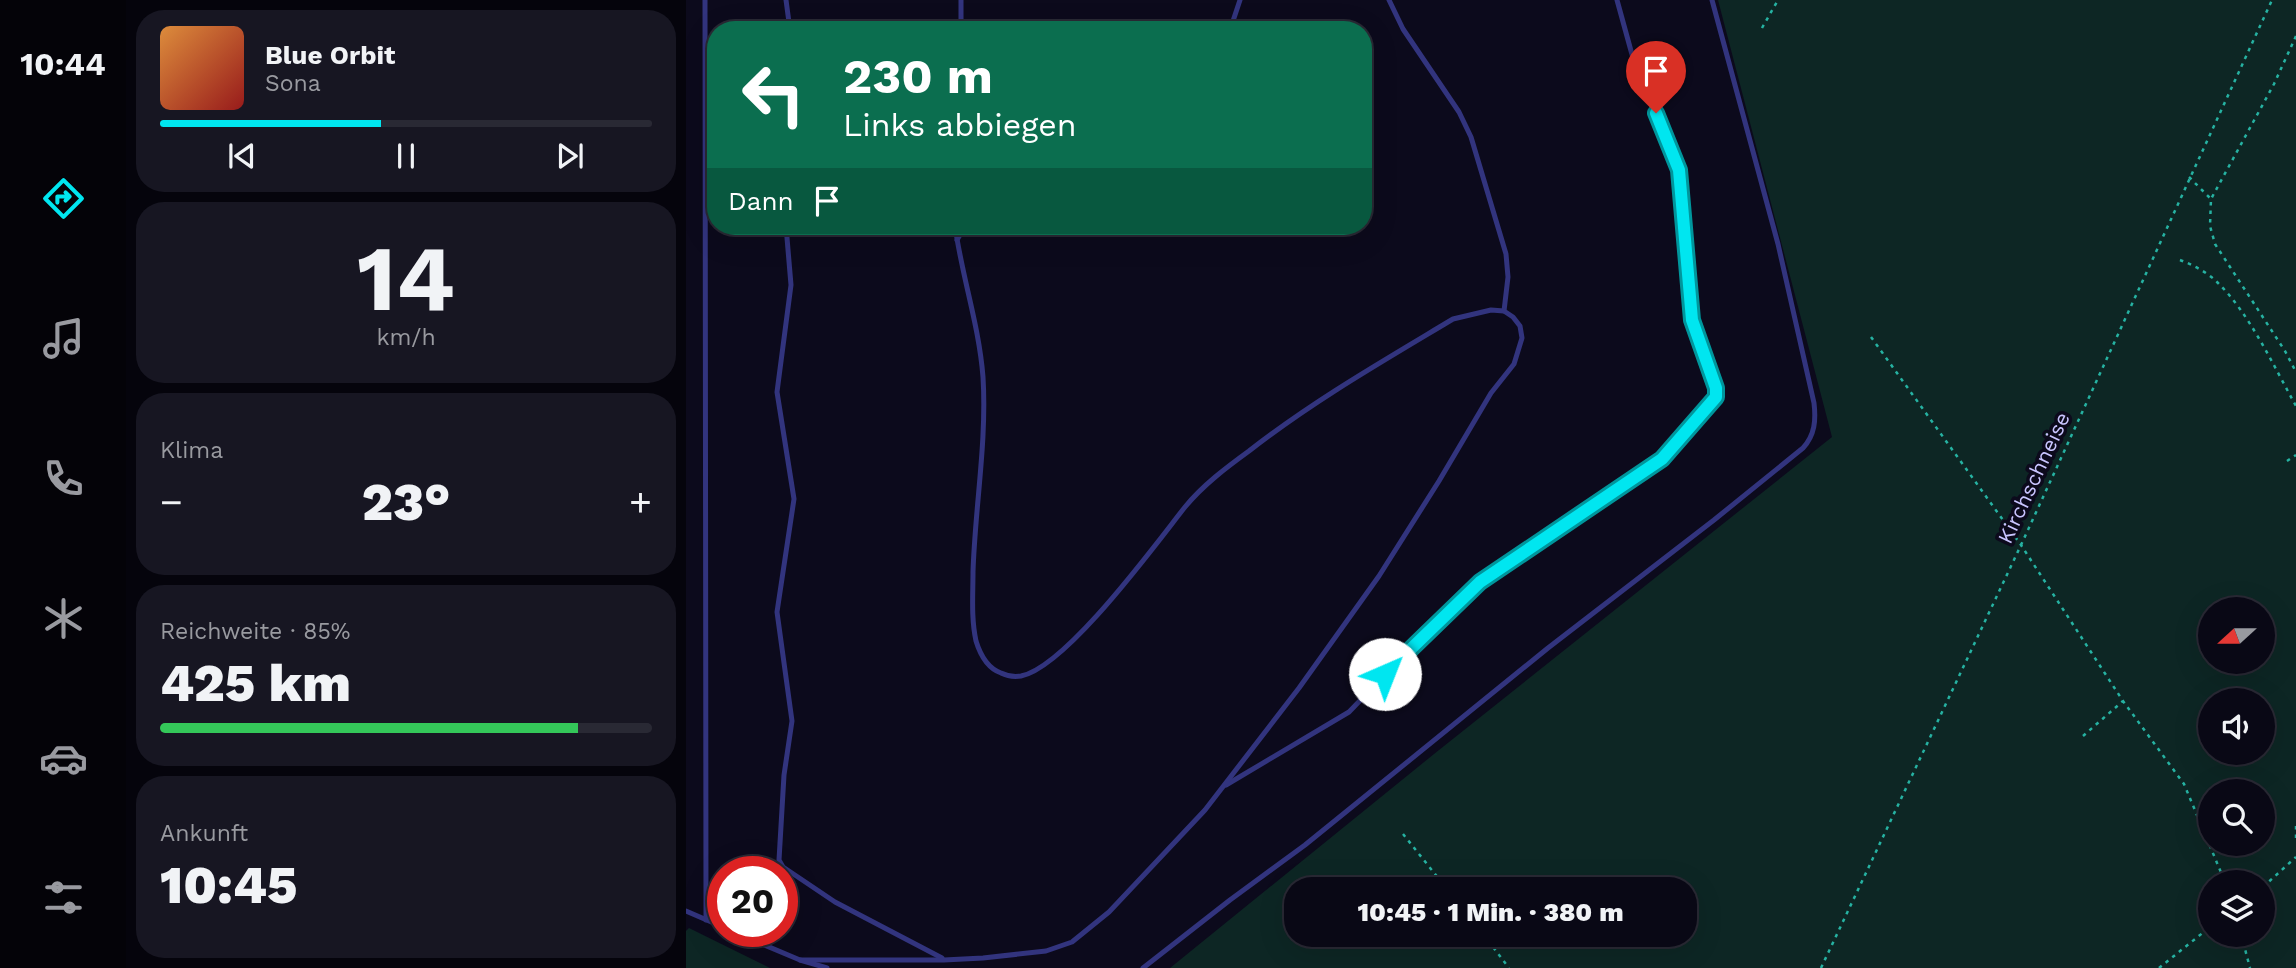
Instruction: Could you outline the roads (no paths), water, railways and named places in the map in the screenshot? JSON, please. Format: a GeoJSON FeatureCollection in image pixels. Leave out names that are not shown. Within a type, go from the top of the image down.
{"type":"FeatureCollection","features":[{"type":"Feature","properties":{"kind":"lane"},"geometry":{"type":"LineString","coordinates":[[686,911],[706,920],[705,0]]}},
{"type":"Feature","properties":{"kind":"lane"},"geometry":{"type":"LineString","coordinates":[[786,0],[789,21]]}},
{"type":"Feature","properties":{"kind":"lane"},"geometry":{"type":"LineString","coordinates":[[961,0],[961,21]]}},
{"type":"Feature","properties":{"kind":"lane"},"geometry":{"type":"LineString","coordinates":[[1233,21],[1240,0]]}},
{"type":"Feature","properties":{"kind":"lane"},"geometry":{"type":"LineString","coordinates":[[1389,0],[1403,29],[1459,112],[1471,137],[1506,254],[1508,277],[1504,312]]}},
{"type":"Feature","properties":{"kind":"lane"},"geometry":{"type":"LineString","coordinates":[[1222,787],[1349,712],[1401,657],[1480,582],[1662,459],[1716,397],[1716,388],[1692,320],[1678,164],[1636,69],[1617,0]]}},
{"type":"Feature","properties":{"kind":"lane"},"geometry":{"type":"LineString","coordinates":[[1143,968],[1305,845],[1548,648],[1714,520],[1803,448],[1812,435],[1816,419],[1814,403],[1778,244],[1712,0]]}},
{"type":"Feature","properties":{"kind":"lane"},"geometry":{"type":"LineString","coordinates":[[787,235],[791,285],[777,392],[794,499],[777,612],[792,728],[784,775],[779,860],[783,867],[835,902],[944,960]]}},
{"type":"Feature","properties":{"kind":"lane"},"geometry":{"type":"LineString","coordinates":[[800,960],[944,960],[1030,954],[1072,942],[1109,912],[1195,822],[1299,688],[1379,576],[1491,393],[1514,364],[1522,338],[1520,326],[1513,317],[1504,312],[1477,312],[1453,319],[1276,429],[1188,503],[1092,622],[1068,646],[1041,667],[1022,676],[1012,676],[995,670],[982,657],[973,620],[974,541],[982,452],[983,377],[956,235]]}},
{"type":"Feature","properties":{"kind":"lane"},"geometry":{"type":"LineString","coordinates":[[957,240],[960,235]]}},
{"type":"Feature","properties":{"kind":"lane"},"geometry":{"type":"LineString","coordinates":[[769,947],[818,968]]}},
{"type":"Feature","properties":{"kind":"lane"},"geometry":{"type":"LineString","coordinates":[[800,960],[827,968]]}}]}
